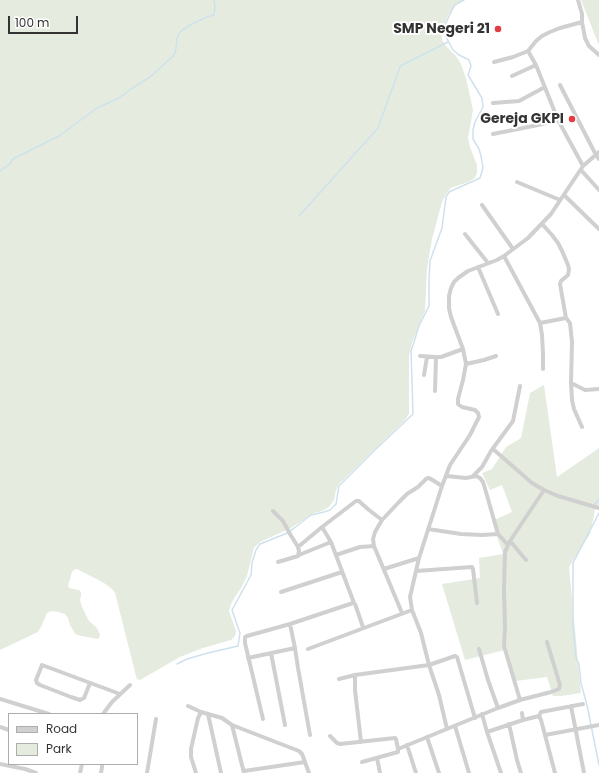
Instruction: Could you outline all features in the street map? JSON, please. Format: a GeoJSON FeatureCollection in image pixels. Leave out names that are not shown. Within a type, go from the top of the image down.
{"type":"FeatureCollection","features":[{"type":"Feature","properties":{"kind":"street"},"geometry":{"type":"LineString","coordinates":[[578,0],[582,14],[586,42],[599,55]]}},
{"type":"Feature","properties":{"kind":"street"},"geometry":{"type":"LineString","coordinates":[[494,62],[528,52],[536,41],[542,36],[560,28],[582,22]]}},
{"type":"Feature","properties":{"kind":"street"},"geometry":{"type":"LineString","coordinates":[[528,52],[536,65],[558,120],[582,168],[599,190]]}},
{"type":"Feature","properties":{"kind":"street"},"geometry":{"type":"LineString","coordinates":[[512,76],[536,65]]}},
{"type":"Feature","properties":{"kind":"street"},"geometry":{"type":"LineString","coordinates":[[447,729],[421,633],[412,610],[410,597],[419,558],[450,465],[470,435],[479,417],[475,410],[462,408],[458,404],[466,364],[463,349],[451,317],[449,296],[454,282],[458,278],[468,271],[504,256],[528,238],[542,224],[582,168],[598,155],[560,85]]}},
{"type":"Feature","properties":{"kind":"street"},"geometry":{"type":"LineString","coordinates":[[493,103],[520,101],[545,87]]}},
{"type":"Feature","properties":{"kind":"street"},"geometry":{"type":"LineString","coordinates":[[493,134],[538,126],[558,120]]}},
{"type":"Feature","properties":{"kind":"street"},"geometry":{"type":"LineString","coordinates":[[517,182],[560,200]]}},
{"type":"Feature","properties":{"kind":"street"},"geometry":{"type":"LineString","coordinates":[[564,195],[599,229]]}},
{"type":"Feature","properties":{"kind":"street"},"geometry":{"type":"LineString","coordinates":[[482,205],[513,249]]}},
{"type":"Feature","properties":{"kind":"street"},"geometry":{"type":"LineString","coordinates":[[542,224],[558,243],[569,269],[568,275],[560,284],[566,318],[570,323],[571,329],[572,400],[574,409],[582,427]]}},
{"type":"Feature","properties":{"kind":"street"},"geometry":{"type":"LineString","coordinates":[[466,234],[488,263]]}},
{"type":"Feature","properties":{"kind":"street"},"geometry":{"type":"LineString","coordinates":[[504,256],[540,323],[542,335],[543,369]]}},
{"type":"Feature","properties":{"kind":"street"},"geometry":{"type":"LineString","coordinates":[[478,267],[498,314]]}},
{"type":"Feature","properties":{"kind":"street"},"geometry":{"type":"LineString","coordinates":[[540,323],[566,318]]}},
{"type":"Feature","properties":{"kind":"street"},"geometry":{"type":"LineString","coordinates":[[420,356],[436,357],[463,349]]}},
{"type":"Feature","properties":{"kind":"street"},"geometry":{"type":"LineString","coordinates":[[466,364],[496,356]]}},
{"type":"Feature","properties":{"kind":"street"},"geometry":{"type":"LineString","coordinates":[[424,375],[427,357]]}},
{"type":"Feature","properties":{"kind":"street"},"geometry":{"type":"LineString","coordinates":[[435,391],[436,357]]}},
{"type":"Feature","properties":{"kind":"street"},"geometry":{"type":"LineString","coordinates":[[571,383],[584,390],[599,389]]}},
{"type":"Feature","properties":{"kind":"street"},"geometry":{"type":"LineString","coordinates":[[473,476],[482,467],[492,449],[513,421],[520,386]]}},
{"type":"Feature","properties":{"kind":"street"},"geometry":{"type":"LineString","coordinates":[[492,449],[532,483],[544,490],[558,496],[595,507]]}},
{"type":"Feature","properties":{"kind":"street"},"geometry":{"type":"LineString","coordinates":[[446,476],[466,478],[478,476],[480,478],[483,482],[498,534],[526,560]]}},
{"type":"Feature","properties":{"kind":"street"},"geometry":{"type":"LineString","coordinates":[[402,613],[374,546],[374,532],[382,520],[407,494],[418,487],[427,478],[442,486]]}},
{"type":"Feature","properties":{"kind":"street"},"geometry":{"type":"LineString","coordinates":[[520,700],[504,646],[506,627],[504,590],[505,552],[509,543],[544,490]]}},
{"type":"Feature","properties":{"kind":"street"},"geometry":{"type":"LineString","coordinates":[[298,547],[322,526],[357,501],[361,502],[382,520]]}},
{"type":"Feature","properties":{"kind":"street"},"geometry":{"type":"LineString","coordinates":[[273,511],[283,521],[298,547],[299,554]]}},
{"type":"Feature","properties":{"kind":"street"},"geometry":{"type":"LineString","coordinates":[[322,526],[331,542],[363,627]]}},
{"type":"Feature","properties":{"kind":"street"},"geometry":{"type":"LineString","coordinates":[[428,529],[461,534],[498,534]]}},
{"type":"Feature","properties":{"kind":"street"},"geometry":{"type":"LineString","coordinates":[[278,562],[331,542]]}},
{"type":"Feature","properties":{"kind":"street"},"geometry":{"type":"LineString","coordinates":[[336,555],[360,547],[374,546]]}},
{"type":"Feature","properties":{"kind":"street"},"geometry":{"type":"LineString","coordinates":[[384,569],[419,558]]}},
{"type":"Feature","properties":{"kind":"street"},"geometry":{"type":"LineString","coordinates":[[416,571],[472,567],[477,603]]}},
{"type":"Feature","properties":{"kind":"street"},"geometry":{"type":"LineString","coordinates":[[281,592],[342,572]]}},
{"type":"Feature","properties":{"kind":"street"},"geometry":{"type":"LineString","coordinates":[[263,719],[248,658],[245,637],[354,603]]}},
{"type":"Feature","properties":{"kind":"street"},"geometry":{"type":"LineString","coordinates":[[308,649],[363,627],[412,610]]}},
{"type":"Feature","properties":{"kind":"street"},"geometry":{"type":"LineString","coordinates":[[290,624],[310,735]]}},
{"type":"Feature","properties":{"kind":"street"},"geometry":{"type":"LineString","coordinates":[[362,762],[398,752],[398,749],[407,745],[498,708],[520,700],[560,689],[547,642]]}},
{"type":"Feature","properties":{"kind":"street"},"geometry":{"type":"LineString","coordinates":[[248,658],[295,648]]}},
{"type":"Feature","properties":{"kind":"street"},"geometry":{"type":"LineString","coordinates":[[479,649],[498,708]]}},
{"type":"Feature","properties":{"kind":"street"},"geometry":{"type":"LineString","coordinates":[[271,653],[285,725]]}},
{"type":"Feature","properties":{"kind":"street"},"geometry":{"type":"LineString","coordinates":[[339,679],[355,674],[429,665],[454,656],[457,657],[475,718]]}},
{"type":"Feature","properties":{"kind":"street"},"geometry":{"type":"LineString","coordinates":[[90,683],[84,698],[80,700],[40,685],[36,680],[42,665],[120,694]]}},
{"type":"Feature","properties":{"kind":"street"},"geometry":{"type":"LineString","coordinates":[[355,674],[355,690],[361,742]]}},
{"type":"Feature","properties":{"kind":"street"},"geometry":{"type":"LineString","coordinates":[[103,713],[130,685]]}},
{"type":"Feature","properties":{"kind":"street"},"geometry":{"type":"LineString","coordinates":[[0,699],[46,713]]}},
{"type":"Feature","properties":{"kind":"street"},"geometry":{"type":"LineString","coordinates":[[487,732],[539,716],[541,712],[583,704]]}},
{"type":"Feature","properties":{"kind":"street"},"geometry":{"type":"LineString","coordinates":[[188,706],[201,712],[222,718],[232,725],[299,751],[302,754],[309,773]]}},
{"type":"Feature","properties":{"kind":"street"},"geometry":{"type":"LineString","coordinates":[[571,706],[584,773]]}},
{"type":"Feature","properties":{"kind":"street"},"geometry":{"type":"LineString","coordinates":[[196,773],[191,757],[191,749],[198,718],[201,712]]}},
{"type":"Feature","properties":{"kind":"street"},"geometry":{"type":"LineString","coordinates":[[522,713],[523,720]]}},
{"type":"Feature","properties":{"kind":"street"},"geometry":{"type":"LineString","coordinates":[[208,714],[221,773]]}},
{"type":"Feature","properties":{"kind":"street"},"geometry":{"type":"LineString","coordinates":[[482,714],[501,773]]}},
{"type":"Feature","properties":{"kind":"street"},"geometry":{"type":"LineString","coordinates":[[539,716],[555,773]]}},
{"type":"Feature","properties":{"kind":"street"},"geometry":{"type":"LineString","coordinates":[[147,773],[156,719]]}},
{"type":"Feature","properties":{"kind":"street"},"geometry":{"type":"LineString","coordinates":[[509,724],[521,773]]}},
{"type":"Feature","properties":{"kind":"street"},"geometry":{"type":"LineString","coordinates":[[232,725],[244,772],[305,762]]}},
{"type":"Feature","properties":{"kind":"street"},"geometry":{"type":"LineString","coordinates":[[545,735],[599,725]]}},
{"type":"Feature","properties":{"kind":"street"},"geometry":{"type":"LineString","coordinates":[[455,726],[469,773]]}},
{"type":"Feature","properties":{"kind":"street"},"geometry":{"type":"LineString","coordinates":[[330,736],[337,743],[395,738],[398,749]]}},
{"type":"Feature","properties":{"kind":"street"},"geometry":{"type":"LineString","coordinates":[[427,737],[439,773]]}},
{"type":"Feature","properties":{"kind":"street"},"geometry":{"type":"LineString","coordinates":[[407,745],[416,773]]}},
{"type":"Feature","properties":{"kind":"street"},"geometry":{"type":"LineString","coordinates":[[377,758],[380,773]]}},
{"type":"Feature","properties":{"kind":"street"},"geometry":{"type":"LineString","coordinates":[[0,764],[36,773]]}},
{"type":"Feature","properties":{"kind":"green space"},"geometry":{"type":"Polygon","coordinates":[[[0,0],[463,0],[455,5],[449,14],[444,25],[442,40],[456,56],[461,64],[466,78],[473,110],[468,138],[477,165],[477,173],[475,178],[451,188],[442,202],[432,239],[427,269],[425,311],[412,343],[409,355],[409,414],[405,420],[339,484],[334,500],[329,507],[314,513],[291,528],[260,542],[254,548],[247,576],[231,604],[229,611],[236,631],[235,636],[231,640],[203,648],[180,657],[140,680],[137,679],[136,676],[115,593],[104,583],[77,569],[72,572],[68,586],[69,588],[79,590],[81,592],[80,600],[82,607],[89,621],[97,628],[100,635],[99,638],[97,639],[77,635],[65,614],[51,611],[47,613],[38,632],[0,650],[0,0]]]}},
{"type":"Feature","properties":{"kind":"green space"},"geometry":{"type":"Polygon","coordinates":[[[581,0],[599,0],[599,44],[598,43],[581,0]]]}},
{"type":"Feature","properties":{"kind":"green space"},"geometry":{"type":"Polygon","coordinates":[[[544,385],[557,477],[599,448],[599,506],[595,510],[590,534],[569,567],[581,693],[561,696],[553,696],[547,677],[516,681],[505,650],[465,660],[442,584],[480,578],[479,558],[503,554],[492,521],[512,512],[502,485],[490,490],[482,473],[492,469],[506,447],[521,438],[530,393],[544,385]]]}},
{"type":"Feature","properties":{"kind":"waterway"},"geometry":{"type":"LineString","coordinates":[[0,171],[10,164],[13,159],[59,136],[97,108],[119,98],[150,77],[175,53],[177,38],[181,31],[192,24],[214,15],[214,0]]}},
{"type":"Feature","properties":{"kind":"waterway"},"geometry":{"type":"LineString","coordinates":[[177,664],[187,659],[238,646],[240,633],[232,610],[251,575],[252,563],[256,550],[260,544],[285,534],[311,515],[330,510],[336,504],[339,486],[413,414],[411,351],[419,326],[429,306],[430,261],[442,228],[446,197],[449,192],[480,178],[483,168],[479,149],[473,139],[475,122],[483,107],[482,98],[468,75],[471,66],[469,60],[453,50],[445,35],[445,25],[452,10],[455,5],[464,0]]}},
{"type":"Feature","properties":{"kind":"waterway"},"geometry":{"type":"LineString","coordinates":[[299,216],[378,128],[400,67],[448,42]]}},
{"type":"Feature","properties":{"kind":"waterway"},"geometry":{"type":"LineString","coordinates":[[594,505],[599,499]]}},
{"type":"Feature","properties":{"kind":"waterway"},"geometry":{"type":"LineString","coordinates":[[599,513],[573,563],[573,625],[576,658],[579,664],[581,683],[599,765]]}},
{"type":"Feature","properties":{"kind":"place","name":"SMP Negeri 21"},"geometry":{"type":"Point","coordinates":[498,29]}},
{"type":"Feature","properties":{"kind":"place","name":"Gereja GKPI"},"geometry":{"type":"Point","coordinates":[572,119]}}]}
